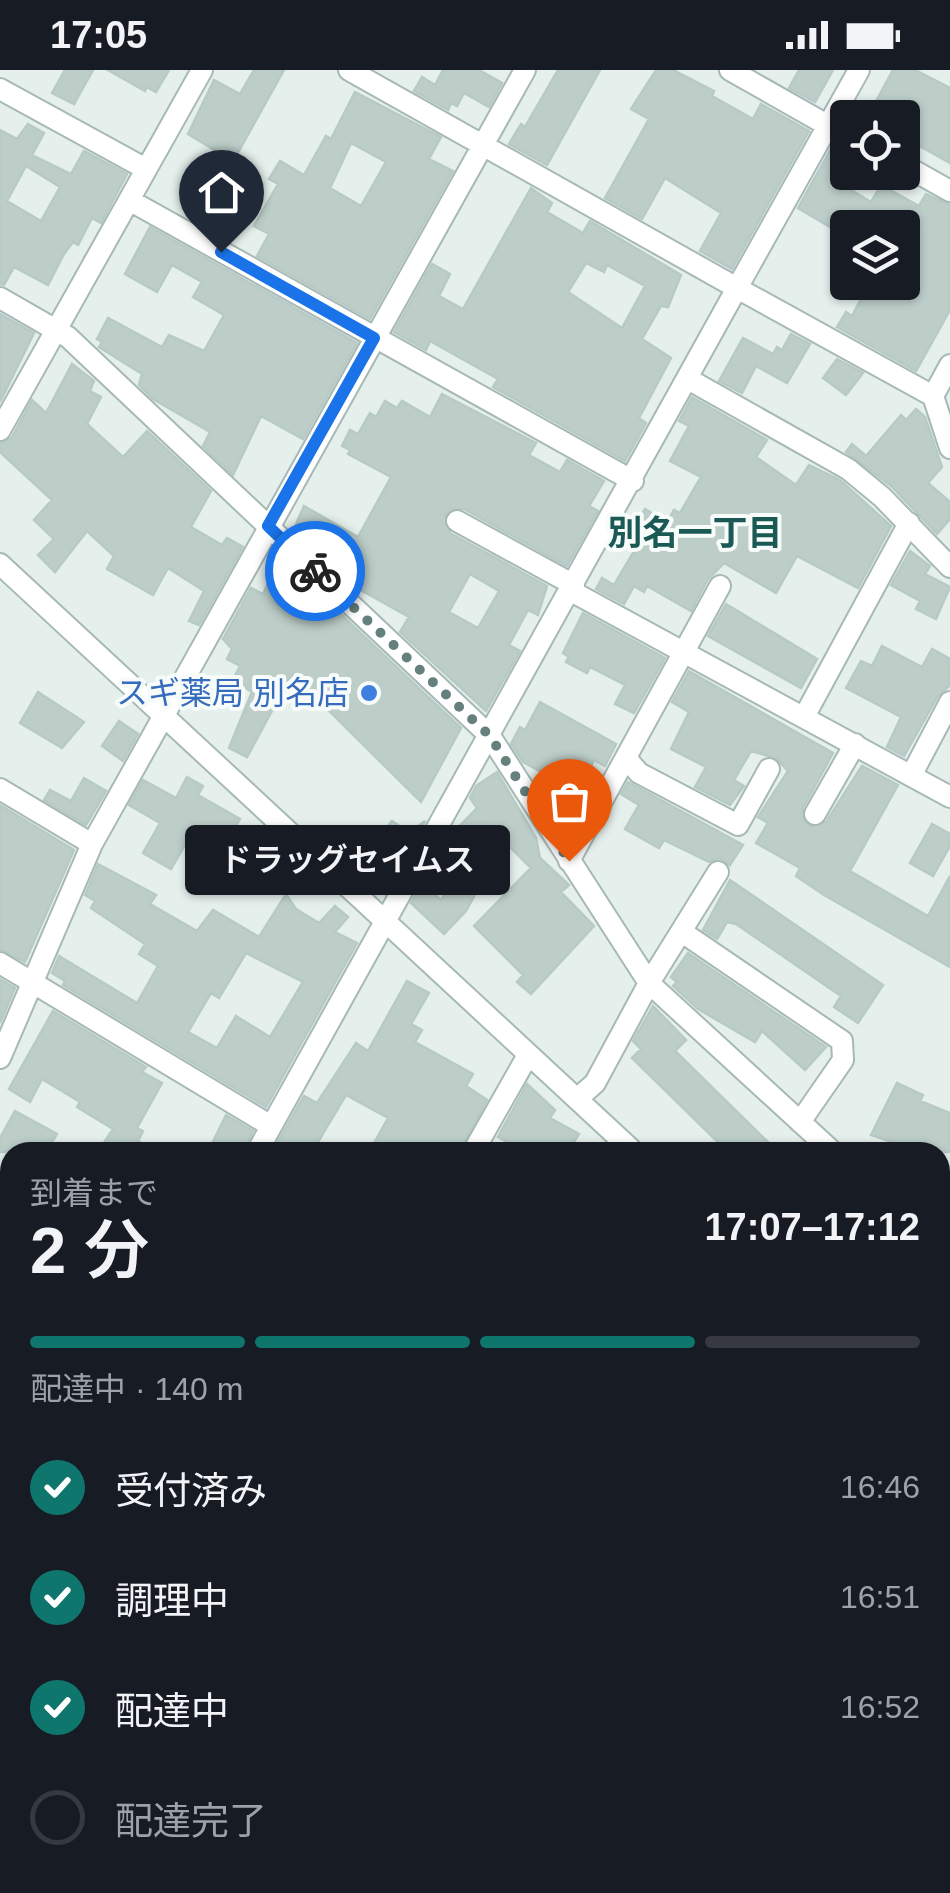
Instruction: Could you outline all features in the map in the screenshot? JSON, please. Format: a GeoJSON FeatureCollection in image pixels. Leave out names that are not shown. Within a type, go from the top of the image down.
{"type":"FeatureCollection","features":[{"type":"Feature","properties":{"kind":"street"},"geometry":{"type":"LineString","coordinates":[[0,430],[202,70]]}},
{"type":"Feature","properties":{"kind":"street"},"geometry":{"type":"LineString","coordinates":[[349,70],[933,396],[950,448]]}},
{"type":"Feature","properties":{"kind":"street"},"geometry":{"type":"LineString","coordinates":[[0,1058],[92,844],[525,70]]}},
{"type":"Feature","properties":{"kind":"street"},"geometry":{"type":"LineString","coordinates":[[730,70],[830,124]]}},
{"type":"Feature","properties":{"kind":"street"},"geometry":{"type":"LineString","coordinates":[[846,100],[859,70]]}},
{"type":"Feature","properties":{"kind":"street"},"geometry":{"type":"LineString","coordinates":[[0,90],[146,170]]}},
{"type":"Feature","properties":{"kind":"street"},"geometry":{"type":"LineString","coordinates":[[262,1142],[738,288],[830,135]]}},
{"type":"Feature","properties":{"kind":"street"},"geometry":{"type":"LineString","coordinates":[[920,174],[950,191]]}},
{"type":"Feature","properties":{"kind":"street"},"geometry":{"type":"LineString","coordinates":[[129,200],[633,481]]}},
{"type":"Feature","properties":{"kind":"street"},"geometry":{"type":"LineString","coordinates":[[0,298],[57,330],[490,736],[649,983],[822,1142]]}},
{"type":"Feature","properties":{"kind":"street"},"geometry":{"type":"LineString","coordinates":[[933,396],[950,366]]}},
{"type":"Feature","properties":{"kind":"street"},"geometry":{"type":"LineString","coordinates":[[688,379],[848,470],[950,567]]}},
{"type":"Feature","properties":{"kind":"street"},"geometry":{"type":"LineString","coordinates":[[456,521],[950,797]]}},
{"type":"Feature","properties":{"kind":"street"},"geometry":{"type":"LineString","coordinates":[[804,717],[908,523]]}},
{"type":"Feature","properties":{"kind":"street"},"geometry":{"type":"LineString","coordinates":[[0,564],[623,1142]]}},
{"type":"Feature","properties":{"kind":"street"},"geometry":{"type":"LineString","coordinates":[[569,861],[720,586]]}},
{"type":"Feature","properties":{"kind":"street"},"geometry":{"type":"LineString","coordinates":[[912,774],[950,702]]}},
{"type":"Feature","properties":{"kind":"street"},"geometry":{"type":"LineString","coordinates":[[815,814],[855,744]]}},
{"type":"Feature","properties":{"kind":"street"},"geometry":{"type":"LineString","coordinates":[[626,758],[639,773],[738,825],[770,769]]}},
{"type":"Feature","properties":{"kind":"street"},"geometry":{"type":"LineString","coordinates":[[0,789],[92,844]]}},
{"type":"Feature","properties":{"kind":"street"},"geometry":{"type":"LineString","coordinates":[[577,1099],[595,1084],[649,983],[718,872]]}},
{"type":"Feature","properties":{"kind":"street"},"geometry":{"type":"LineString","coordinates":[[682,932],[842,1041],[843,1060],[800,1122]]}},
{"type":"Feature","properties":{"kind":"street"},"geometry":{"type":"LineString","coordinates":[[0,964],[271,1126]]}},
{"type":"Feature","properties":{"kind":"street"},"geometry":{"type":"LineString","coordinates":[[479,1142],[528,1055]]}},
{"type":"Feature","properties":{"kind":"building"},"geometry":{"type":"Polygon","coordinates":[[[65,70],[93,70],[74,104],[52,93],[65,70]]]}},
{"type":"Feature","properties":{"kind":"building"},"geometry":{"type":"Polygon","coordinates":[[[108,70],[169,70],[156,92],[147,87],[145,91],[108,70]]]}},
{"type":"Feature","properties":{"kind":"building"},"geometry":{"type":"Polygon","coordinates":[[[254,70],[284,70],[236,156],[226,150],[223,155],[188,134],[214,80],[240,94],[254,70]]]}},
{"type":"Feature","properties":{"kind":"building"},"geometry":{"type":"Polygon","coordinates":[[[443,70],[479,70],[502,83],[489,107],[464,93],[457,106],[451,103],[448,110],[414,91],[422,77],[435,85],[443,70]]]}},
{"type":"Feature","properties":{"kind":"building"},"geometry":{"type":"Polygon","coordinates":[[[558,70],[600,70],[547,165],[509,144],[521,124],[525,127],[558,70]]]}},
{"type":"Feature","properties":{"kind":"building"},"geometry":{"type":"Polygon","coordinates":[[[656,70],[673,70],[714,91],[712,96],[753,119],[761,104],[809,131],[732,269],[700,251],[721,213],[665,178],[642,219],[605,198],[649,119],[631,109],[656,70]]]}},
{"type":"Feature","properties":{"kind":"building"},"geometry":{"type":"Polygon","coordinates":[[[799,70],[833,70],[815,102],[789,88],[799,70]]]}},
{"type":"Feature","properties":{"kind":"building"},"geometry":{"type":"Polygon","coordinates":[[[893,70],[915,70],[950,88],[950,163],[920,146],[920,100],[877,100],[893,70]]]}},
{"type":"Feature","properties":{"kind":"building"},"geometry":{"type":"Polygon","coordinates":[[[355,92],[441,137],[429,159],[453,171],[370,319],[257,256],[269,234],[254,226],[278,184],[269,179],[280,161],[304,175],[326,136],[331,139],[355,92]],[[351,143],[330,188],[361,206],[386,162],[351,143]]]}},
{"type":"Feature","properties":{"kind":"building"},"geometry":{"type":"Polygon","coordinates":[[[28,124],[44,133],[32,155],[71,174],[84,151],[127,174],[101,223],[92,218],[78,245],[73,242],[64,254],[48,285],[14,267],[4,285],[0,284],[0,130],[17,139],[28,124]],[[26,166],[7,201],[41,221],[60,187],[26,166]]]}},
{"type":"Feature","properties":{"kind":"building"},"geometry":{"type":"Polygon","coordinates":[[[830,151],[830,190],[851,190],[871,202],[878,190],[890,190],[919,206],[926,194],[950,205],[950,310],[916,371],[837,327],[846,312],[852,316],[860,300],[920,300],[920,210],[830,210],[830,227],[798,208],[830,151]]]}},
{"type":"Feature","properties":{"kind":"building"},"geometry":{"type":"Polygon","coordinates":[[[531,188],[552,203],[547,212],[583,233],[590,221],[681,275],[668,307],[661,306],[642,339],[671,358],[639,418],[646,423],[625,461],[493,387],[498,379],[430,341],[426,350],[394,332],[432,264],[450,274],[439,296],[463,309],[531,188]],[[586,263],[568,292],[622,328],[645,286],[607,265],[604,272],[586,263]]]}},
{"type":"Feature","properties":{"kind":"building"},"geometry":{"type":"Polygon","coordinates":[[[150,227],[357,343],[303,439],[261,416],[233,475],[203,446],[210,432],[153,399],[139,385],[142,374],[99,347],[102,342],[97,339],[108,318],[162,347],[169,335],[204,351],[224,315],[193,297],[202,282],[172,265],[157,292],[125,274],[150,227]]]}},
{"type":"Feature","properties":{"kind":"building"},"geometry":{"type":"Polygon","coordinates":[[[0,314],[34,333],[0,402],[0,314]]]}},
{"type":"Feature","properties":{"kind":"building"},"geometry":{"type":"Polygon","coordinates":[[[791,334],[810,344],[787,383],[756,366],[742,393],[719,381],[743,338],[773,354],[777,347],[782,350],[791,334]]]}},
{"type":"Feature","properties":{"kind":"building"},"geometry":{"type":"Polygon","coordinates":[[[837,359],[863,373],[846,395],[823,378],[837,359]]]}},
{"type":"Feature","properties":{"kind":"building"},"geometry":{"type":"Polygon","coordinates":[[[72,364],[94,381],[90,391],[101,397],[87,424],[123,457],[147,431],[211,491],[191,527],[222,545],[227,538],[243,547],[199,625],[189,621],[204,591],[168,568],[153,595],[107,569],[114,556],[87,531],[55,572],[38,555],[54,539],[34,520],[52,500],[0,452],[0,444],[12,437],[32,400],[46,413],[72,364]]]}},
{"type":"Feature","properties":{"kind":"building"},"geometry":{"type":"Polygon","coordinates":[[[442,394],[536,443],[529,455],[560,472],[567,460],[604,481],[589,506],[598,511],[567,566],[464,509],[451,509],[445,515],[450,533],[547,586],[538,615],[528,610],[509,645],[520,651],[486,711],[400,632],[409,617],[350,584],[359,569],[317,546],[314,551],[293,531],[304,506],[358,537],[391,477],[348,454],[350,450],[342,446],[350,430],[358,434],[370,413],[376,417],[385,401],[397,408],[402,401],[430,417],[442,394]],[[470,574],[449,612],[478,628],[499,591],[470,574]]]}},
{"type":"Feature","properties":{"kind":"building"},"geometry":{"type":"Polygon","coordinates":[[[692,397],[767,440],[756,457],[796,485],[809,465],[840,480],[891,526],[858,588],[797,556],[776,593],[724,563],[708,579],[691,611],[647,586],[644,592],[634,586],[624,604],[596,589],[602,578],[614,585],[636,548],[614,537],[622,524],[633,530],[645,509],[667,522],[674,510],[680,513],[701,477],[670,461],[689,426],[679,421],[692,397]]]}},
{"type":"Feature","properties":{"kind":"building"},"geometry":{"type":"Polygon","coordinates":[[[916,409],[925,417],[942,467],[928,483],[950,502],[950,519],[937,534],[891,486],[846,452],[852,444],[866,456],[901,415],[906,420],[916,409]]]}},
{"type":"Feature","properties":{"kind":"building"},"geometry":{"type":"Polygon","coordinates":[[[910,551],[930,566],[925,574],[950,587],[936,619],[916,609],[920,601],[891,585],[910,551]]]}},
{"type":"Feature","properties":{"kind":"building"},"geometry":{"type":"Polygon","coordinates":[[[280,557],[302,577],[296,591],[330,609],[332,606],[461,728],[421,802],[292,674],[247,757],[229,748],[252,692],[233,680],[240,666],[227,659],[232,649],[223,639],[251,588],[263,594],[280,557]]]}},
{"type":"Feature","properties":{"kind":"building"},"geometry":{"type":"Polygon","coordinates":[[[726,604],[817,659],[801,688],[708,636],[726,604]]]}},
{"type":"Feature","properties":{"kind":"building"},"geometry":{"type":"Polygon","coordinates":[[[583,613],[665,658],[634,713],[615,704],[625,685],[590,667],[587,673],[566,662],[569,657],[563,653],[583,613]]]}},
{"type":"Feature","properties":{"kind":"building"},"geometry":{"type":"Polygon","coordinates":[[[882,646],[922,667],[932,649],[950,659],[950,685],[938,696],[904,756],[887,747],[901,717],[846,688],[861,661],[872,666],[882,646]]]}},
{"type":"Feature","properties":{"kind":"building"},"geometry":{"type":"Polygon","coordinates":[[[689,671],[833,753],[803,808],[803,820],[809,826],[826,822],[862,766],[898,785],[850,871],[928,916],[950,876],[950,967],[824,895],[796,876],[800,868],[756,843],[768,823],[758,817],[788,771],[776,758],[751,751],[734,780],[744,786],[730,805],[695,787],[706,767],[671,749],[689,712],[672,702],[689,671]]]}},
{"type":"Feature","properties":{"kind":"building"},"geometry":{"type":"Polygon","coordinates":[[[38,692],[84,722],[62,748],[20,723],[38,692]]]}},
{"type":"Feature","properties":{"kind":"building"},"geometry":{"type":"Polygon","coordinates":[[[540,702],[616,744],[605,766],[594,760],[577,794],[587,800],[573,825],[558,817],[549,802],[560,782],[523,762],[511,744],[520,727],[525,730],[540,702]]]}},
{"type":"Feature","properties":{"kind":"building"},"geometry":{"type":"Polygon","coordinates":[[[119,721],[138,734],[123,761],[102,746],[119,721]]]}},
{"type":"Feature","properties":{"kind":"building"},"geometry":{"type":"Polygon","coordinates":[[[497,772],[536,838],[540,858],[569,885],[561,892],[594,926],[531,994],[517,982],[523,975],[474,926],[531,868],[504,841],[466,911],[444,934],[411,903],[422,883],[441,900],[463,860],[445,841],[477,808],[470,798],[476,786],[497,772]]]}},
{"type":"Feature","properties":{"kind":"building"},"geometry":{"type":"Polygon","coordinates":[[[187,777],[203,786],[198,795],[240,819],[221,851],[189,838],[171,869],[143,853],[160,823],[129,805],[143,780],[176,798],[187,777]]]}},
{"type":"Feature","properties":{"kind":"building"},"geometry":{"type":"Polygon","coordinates":[[[84,778],[106,791],[86,825],[44,800],[50,790],[71,801],[84,778]]]}},
{"type":"Feature","properties":{"kind":"building"},"geometry":{"type":"Polygon","coordinates":[[[628,782],[743,845],[730,865],[719,858],[709,862],[664,840],[659,848],[625,829],[639,805],[621,794],[628,782]]]}},
{"type":"Feature","properties":{"kind":"building"},"geometry":{"type":"Polygon","coordinates":[[[0,805],[74,850],[25,962],[0,949],[0,805]]]}},
{"type":"Feature","properties":{"kind":"building"},"geometry":{"type":"Polygon","coordinates":[[[392,821],[405,830],[401,838],[425,821],[385,894],[373,883],[392,862],[372,846],[392,821]]]}},
{"type":"Feature","properties":{"kind":"building"},"geometry":{"type":"Polygon","coordinates":[[[932,824],[950,834],[950,846],[933,876],[910,863],[932,824]]]}},
{"type":"Feature","properties":{"kind":"building"},"geometry":{"type":"Polygon","coordinates":[[[98,864],[156,895],[150,904],[197,931],[213,910],[259,937],[286,894],[296,909],[319,923],[335,906],[348,917],[335,932],[357,943],[266,1107],[63,985],[65,981],[52,973],[59,956],[137,1003],[158,966],[139,954],[145,944],[91,908],[95,901],[85,895],[98,864]],[[246,953],[219,998],[211,993],[188,1032],[217,1048],[236,1016],[270,1037],[303,982],[246,953]]]}},
{"type":"Feature","properties":{"kind":"building"},"geometry":{"type":"Polygon","coordinates":[[[730,880],[883,985],[858,1023],[834,1007],[841,996],[736,924],[727,922],[717,939],[703,930],[730,880]]]}},
{"type":"Feature","properties":{"kind":"building"},"geometry":{"type":"Polygon","coordinates":[[[688,953],[826,1047],[805,1070],[762,1031],[755,1042],[698,1009],[673,986],[677,982],[671,977],[688,953]]]}},
{"type":"Feature","properties":{"kind":"building"},"geometry":{"type":"Polygon","coordinates":[[[0,979],[15,988],[0,1023],[0,979]]]}},
{"type":"Feature","properties":{"kind":"building"},"geometry":{"type":"Polygon","coordinates":[[[407,981],[429,993],[411,1024],[422,1030],[415,1042],[473,1074],[466,1086],[487,1100],[464,1142],[375,1142],[388,1118],[346,1095],[318,1142],[278,1142],[304,1096],[317,1103],[356,1043],[368,1051],[407,981]]]}},
{"type":"Feature","properties":{"kind":"building"},"geometry":{"type":"Polygon","coordinates":[[[653,1006],[686,1040],[675,1051],[768,1142],[718,1142],[632,1058],[641,1049],[633,1041],[653,1006]]]}},
{"type":"Feature","properties":{"kind":"building"},"geometry":{"type":"Polygon","coordinates":[[[53,1011],[146,1067],[142,1072],[162,1083],[137,1128],[143,1131],[140,1142],[105,1142],[113,1129],[77,1107],[80,1102],[42,1079],[30,1102],[9,1089],[53,1011]]]}},
{"type":"Feature","properties":{"kind":"building"},"geometry":{"type":"Polygon","coordinates":[[[897,1083],[923,1095],[920,1101],[950,1113],[950,1142],[892,1142],[871,1135],[897,1083]]]}},
{"type":"Feature","properties":{"kind":"building"},"geometry":{"type":"Polygon","coordinates":[[[527,1084],[555,1110],[550,1118],[579,1134],[574,1142],[507,1142],[498,1137],[527,1084]]]}},
{"type":"Feature","properties":{"kind":"building"},"geometry":{"type":"Polygon","coordinates":[[[15,1111],[57,1134],[52,1142],[0,1142],[15,1111]]]}},
{"type":"Feature","properties":{"kind":"building"},"geometry":{"type":"Polygon","coordinates":[[[226,1115],[253,1131],[248,1142],[213,1142],[226,1115]]]}},
{"type":"Feature","properties":{"kind":"way so far"},"geometry":{"type":"LineString","coordinates":[[315,571],[490,736],[569,861]]}},
{"type":"Feature","properties":{"kind":"place","name":"スギ薬局 別名店"},"geometry":{"type":"Point","coordinates":[369,693]}},
{"type":"Feature","properties":{"kind":"place","name":"ドラッグセイムス"},"geometry":{"type":"Point","coordinates":[569,861]}},
{"type":"Feature","properties":{"kind":"district","name":"別名一丁目"},"geometry":{"type":"Point","coordinates":[695,533]}},
{"type":"Feature","properties":{"kind":"route"},"geometry":{"type":"LineString","coordinates":[[221,252],[374,338],[268,526],[315,571]]}}]}
